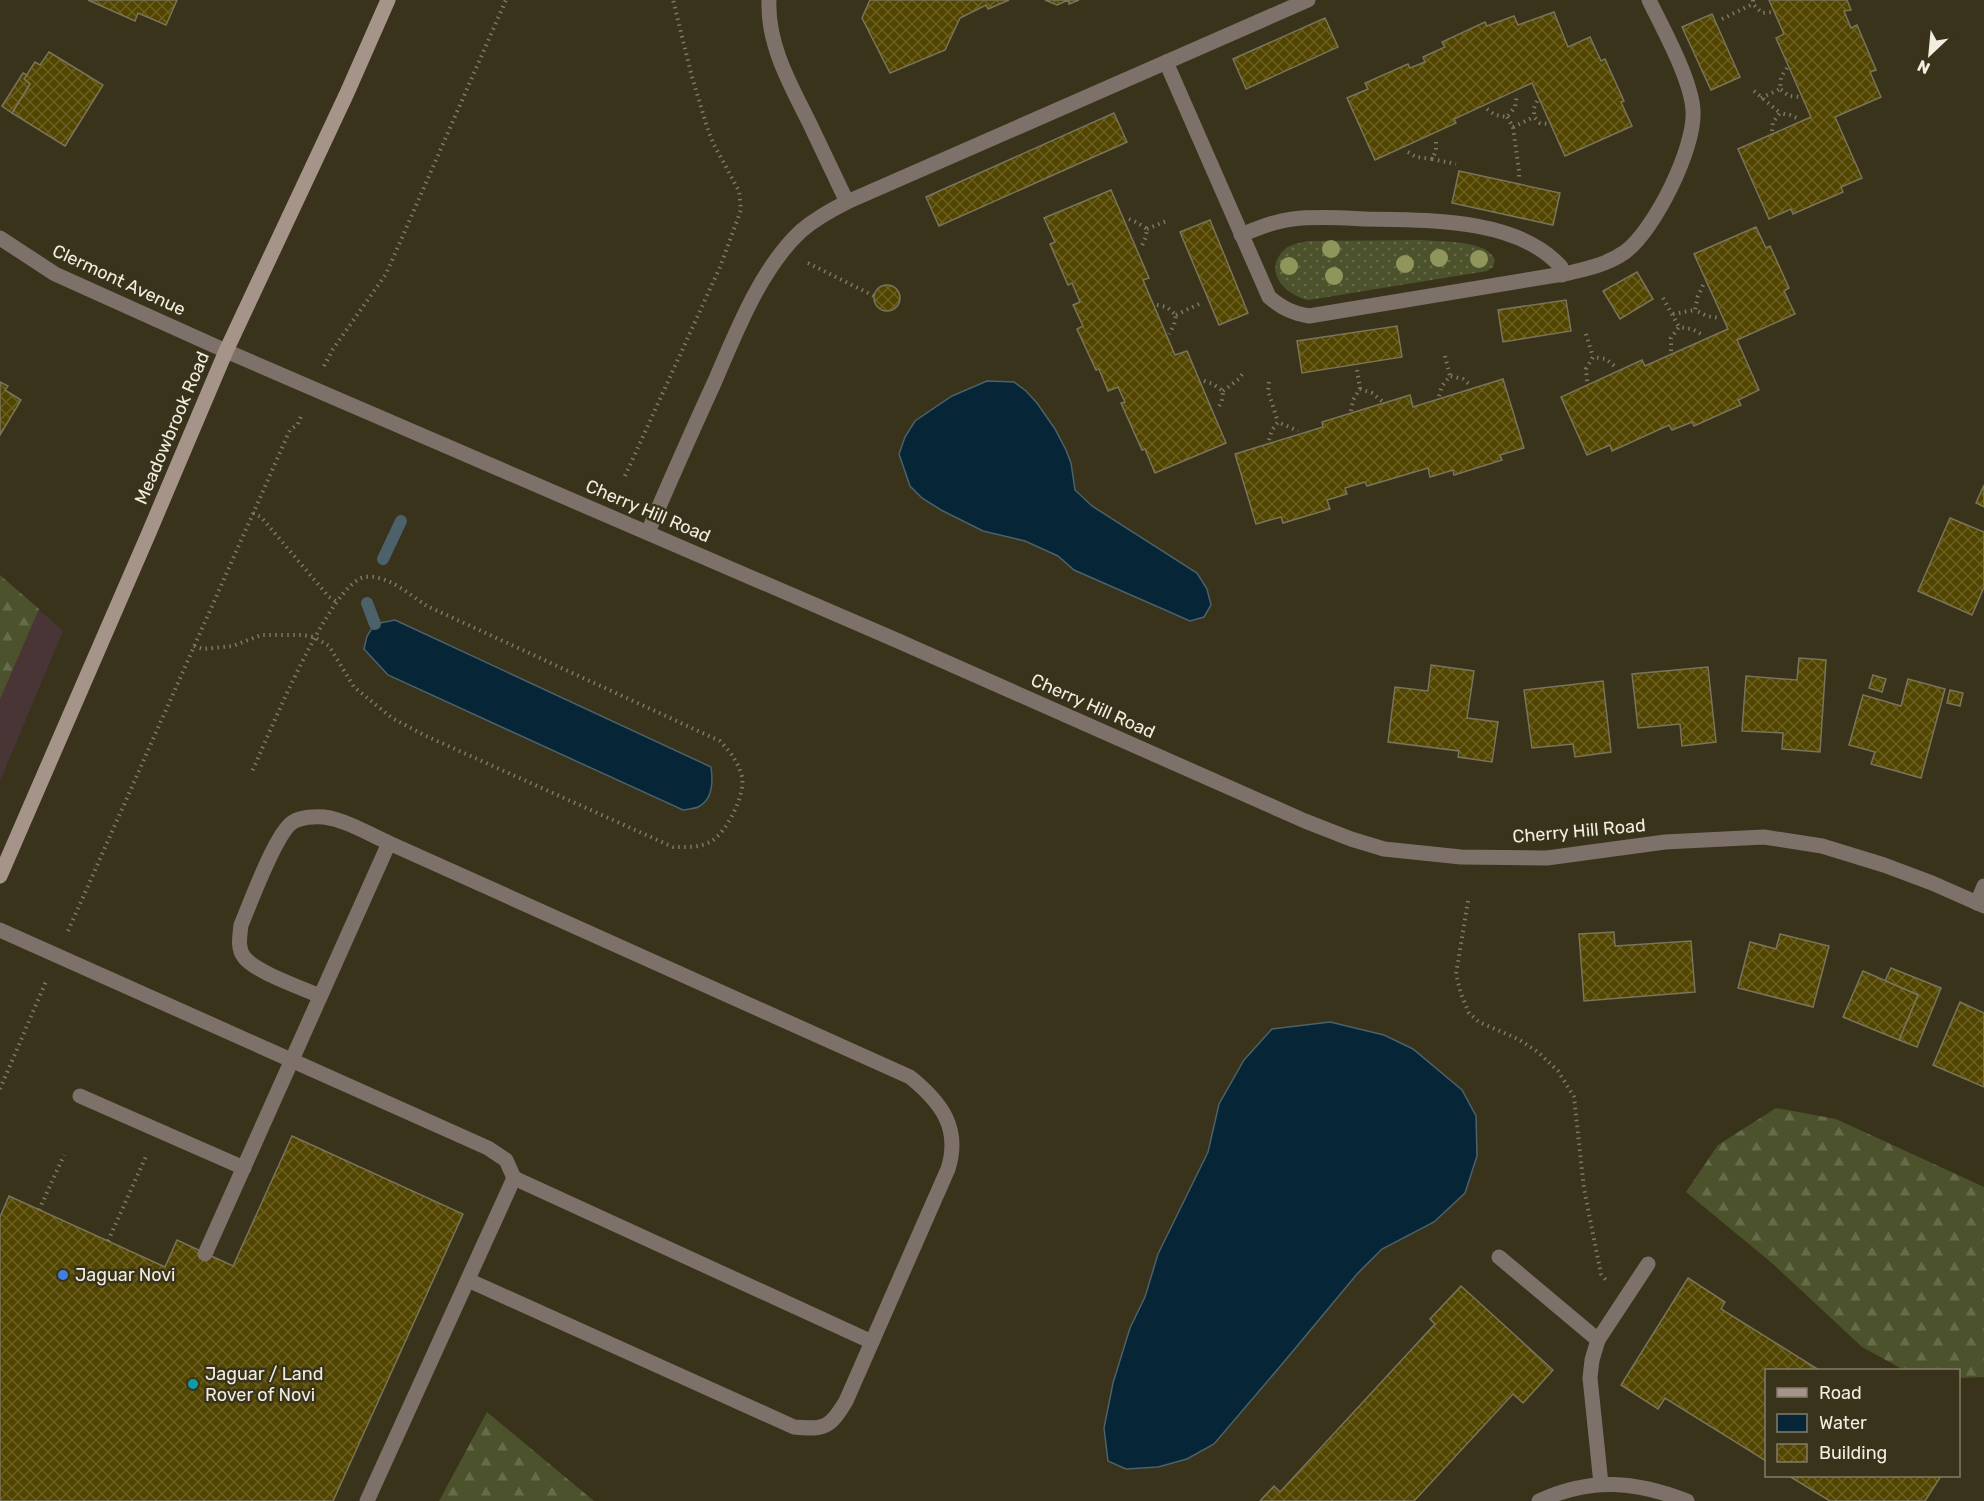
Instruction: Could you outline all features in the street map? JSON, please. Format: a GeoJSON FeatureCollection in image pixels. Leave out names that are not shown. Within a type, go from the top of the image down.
{"type":"FeatureCollection","features":[{"type":"Feature","properties":{"kind":"street","name":"Meadowbrook Road"},"geometry":{"type":"LineString","coordinates":[[0,876],[226,351],[388,0]]}},
{"type":"Feature","properties":{"kind":"street"},"geometry":{"type":"LineString","coordinates":[[769,0],[774,43],[789,81],[847,202]]}},
{"type":"Feature","properties":{"kind":"street"},"geometry":{"type":"LineString","coordinates":[[648,532],[736,333],[765,277],[801,232],[824,214],[847,202],[1308,0]]}},
{"type":"Feature","properties":{"kind":"street"},"geometry":{"type":"LineString","coordinates":[[1166,62],[1269,297],[1281,308],[1309,316],[1562,275],[1600,265],[1624,252],[1642,236],[1671,184],[1688,141],[1693,111],[1685,79],[1649,0]]}},
{"type":"Feature","properties":{"kind":"street"},"geometry":{"type":"LineString","coordinates":[[1241,235],[1260,227],[1294,219],[1412,219],[1462,223],[1522,240],[1542,250],[1561,267],[1562,275]]}},
{"type":"Feature","properties":{"kind":"street","name":"Clermont Avenue"},"geometry":{"type":"LineString","coordinates":[[0,238],[55,274],[226,351]]}},
{"type":"Feature","properties":{"kind":"street","name":"Cherry Hill Road"},"geometry":{"type":"LineString","coordinates":[[226,351],[648,532],[1350,840],[1384,849],[1461,857],[1547,858],[1665,843],[1764,837],[1822,846],[1932,883],[1980,904]]}},
{"type":"Feature","properties":{"kind":"street"},"geometry":{"type":"LineString","coordinates":[[320,996],[257,967],[244,957],[239,940],[241,925],[281,835],[292,822],[324,817],[342,822],[910,1077],[928,1091],[940,1106],[952,1138],[953,1154],[948,1169],[846,1401],[828,1426],[812,1429],[794,1427],[468,1280]]}},
{"type":"Feature","properties":{"kind":"street"},"geometry":{"type":"LineString","coordinates":[[205,1254],[389,843]]}},
{"type":"Feature","properties":{"kind":"street"},"geometry":{"type":"LineString","coordinates":[[1980,904],[1984,886]]}},
{"type":"Feature","properties":{"kind":"street"},"geometry":{"type":"LineString","coordinates":[[0,930],[488,1148],[506,1160],[514,1178],[872,1342]]}},
{"type":"Feature","properties":{"kind":"street"},"geometry":{"type":"LineString","coordinates":[[80,1096],[244,1168]]}},
{"type":"Feature","properties":{"kind":"street"},"geometry":{"type":"LineString","coordinates":[[367,1501],[514,1178]]}},
{"type":"Feature","properties":{"kind":"street"},"geometry":{"type":"LineString","coordinates":[[1499,1257],[1599,1340]]}},
{"type":"Feature","properties":{"kind":"street"},"geometry":{"type":"LineString","coordinates":[[1601,1484],[1590,1378],[1592,1360],[1599,1340],[1648,1264]]}},
{"type":"Feature","properties":{"kind":"street"},"geometry":{"type":"LineString","coordinates":[[1539,1501],[1563,1497],[1601,1484],[1630,1485],[1687,1501]]}},
{"type":"Feature","properties":{"kind":"path"},"geometry":{"type":"LineString","coordinates":[[328,357],[386,274],[506,0]]}},
{"type":"Feature","properties":{"kind":"path"},"geometry":{"type":"LineString","coordinates":[[625,476],[720,267],[741,210],[739,191],[707,127],[673,0]]}},
{"type":"Feature","properties":{"kind":"path"},"geometry":{"type":"LineString","coordinates":[[1722,19],[1753,2],[1762,13],[1772,12]]}},
{"type":"Feature","properties":{"kind":"path"},"geometry":{"type":"LineString","coordinates":[[1780,89],[1781,77],[1787,69]]}},
{"type":"Feature","properties":{"kind":"path"},"geometry":{"type":"LineString","coordinates":[[1780,89],[1789,96],[1800,97]]}},
{"type":"Feature","properties":{"kind":"path"},"geometry":{"type":"LineString","coordinates":[[1761,98],[1780,89]]}},
{"type":"Feature","properties":{"kind":"path"},"geometry":{"type":"LineString","coordinates":[[1754,92],[1780,113],[1799,119]]}},
{"type":"Feature","properties":{"kind":"path"},"geometry":{"type":"LineString","coordinates":[[1507,117],[1515,107],[1517,95]]}},
{"type":"Feature","properties":{"kind":"path"},"geometry":{"type":"LineString","coordinates":[[1537,100],[1534,117],[1540,123],[1548,124]]}},
{"type":"Feature","properties":{"kind":"path"},"geometry":{"type":"LineString","coordinates":[[1487,109],[1495,116],[1507,117]]}},
{"type":"Feature","properties":{"kind":"path"},"geometry":{"type":"LineString","coordinates":[[1772,131],[1773,122],[1780,113]]}},
{"type":"Feature","properties":{"kind":"path"},"geometry":{"type":"LineString","coordinates":[[1507,117],[1513,127],[1519,177]]}},
{"type":"Feature","properties":{"kind":"path"},"geometry":{"type":"LineString","coordinates":[[1513,127],[1534,117]]}},
{"type":"Feature","properties":{"kind":"path"},"geometry":{"type":"LineString","coordinates":[[1432,159],[1436,151],[1436,140]]}},
{"type":"Feature","properties":{"kind":"path"},"geometry":{"type":"LineString","coordinates":[[1408,152],[1416,158],[1456,164]]}},
{"type":"Feature","properties":{"kind":"path"},"geometry":{"type":"LineString","coordinates":[[1129,219],[1147,229]]}},
{"type":"Feature","properties":{"kind":"path"},"geometry":{"type":"LineString","coordinates":[[1147,229],[1168,220]]}},
{"type":"Feature","properties":{"kind":"path"},"geometry":{"type":"LineString","coordinates":[[1141,248],[1147,229]]}},
{"type":"Feature","properties":{"kind":"path"},"geometry":{"type":"LineString","coordinates":[[808,263],[874,296]]}},
{"type":"Feature","properties":{"kind":"path"},"geometry":{"type":"LineString","coordinates":[[1695,310],[1703,285]]}},
{"type":"Feature","properties":{"kind":"path"},"geometry":{"type":"LineString","coordinates":[[1663,298],[1679,327]]}},
{"type":"Feature","properties":{"kind":"path"},"geometry":{"type":"LineString","coordinates":[[1176,315],[1203,302]]}},
{"type":"Feature","properties":{"kind":"path"},"geometry":{"type":"LineString","coordinates":[[1157,305],[1167,308],[1176,315]]}},
{"type":"Feature","properties":{"kind":"path"},"geometry":{"type":"LineString","coordinates":[[1673,314],[1695,310],[1707,316],[1719,318]]}},
{"type":"Feature","properties":{"kind":"path"},"geometry":{"type":"LineString","coordinates":[[1168,334],[1174,325],[1176,315]]}},
{"type":"Feature","properties":{"kind":"path"},"geometry":{"type":"LineString","coordinates":[[1679,327],[1692,329],[1703,335]]}},
{"type":"Feature","properties":{"kind":"path"},"geometry":{"type":"LineString","coordinates":[[1671,351],[1671,338],[1679,327]]}},
{"type":"Feature","properties":{"kind":"path"},"geometry":{"type":"LineString","coordinates":[[1586,334],[1593,357],[1586,369],[1587,381]]}},
{"type":"Feature","properties":{"kind":"path"},"geometry":{"type":"LineString","coordinates":[[1445,356],[1450,376]]}},
{"type":"Feature","properties":{"kind":"path"},"geometry":{"type":"LineString","coordinates":[[1593,357],[1606,359],[1617,368]]}},
{"type":"Feature","properties":{"kind":"path"},"geometry":{"type":"LineString","coordinates":[[1351,411],[1353,400],[1360,389],[1357,370]]}},
{"type":"Feature","properties":{"kind":"path"},"geometry":{"type":"LineString","coordinates":[[1217,410],[1222,401],[1223,391],[1239,380],[1243,373]]}},
{"type":"Feature","properties":{"kind":"path"},"geometry":{"type":"LineString","coordinates":[[1450,376],[1463,379],[1471,386]]}},
{"type":"Feature","properties":{"kind":"path"},"geometry":{"type":"LineString","coordinates":[[1439,396],[1442,386],[1450,376]]}},
{"type":"Feature","properties":{"kind":"path"},"geometry":{"type":"LineString","coordinates":[[1204,381],[1214,384],[1223,391]]}},
{"type":"Feature","properties":{"kind":"path"},"geometry":{"type":"LineString","coordinates":[[1269,382],[1268,391],[1278,422],[1298,431]]}},
{"type":"Feature","properties":{"kind":"path"},"geometry":{"type":"LineString","coordinates":[[1360,389],[1372,393],[1382,401]]}},
{"type":"Feature","properties":{"kind":"path"},"geometry":{"type":"LineString","coordinates":[[1269,440],[1278,422]]}},
{"type":"Feature","properties":{"kind":"path"},"geometry":{"type":"LineString","coordinates":[[68,931],[290,430],[298,424]]}},
{"type":"Feature","properties":{"kind":"path"},"geometry":{"type":"LineString","coordinates":[[254,513],[261,517],[329,597],[337,602]]}},
{"type":"Feature","properties":{"kind":"path"},"geometry":{"type":"LineString","coordinates":[[194,646],[203,648],[233,646],[261,634],[314,637],[329,646],[354,687],[392,718],[426,736],[673,847],[693,848],[711,842],[732,815],[740,798],[742,779],[734,755],[720,741],[427,606],[389,582],[375,577],[363,577],[352,583],[314,637],[251,774]]}},
{"type":"Feature","properties":{"kind":"path"},"geometry":{"type":"LineString","coordinates":[[1468,901],[1456,974],[1461,994],[1468,1012],[1479,1022],[1518,1039],[1538,1052],[1558,1071],[1574,1097],[1584,1189],[1602,1274],[1610,1284]]}},
{"type":"Feature","properties":{"kind":"path"},"geometry":{"type":"LineString","coordinates":[[0,1089],[45,983]]}},
{"type":"Feature","properties":{"kind":"path"},"geometry":{"type":"LineString","coordinates":[[108,1241],[148,1151]]}},
{"type":"Feature","properties":{"kind":"path"},"geometry":{"type":"LineString","coordinates":[[39,1210],[64,1155]]}},
{"type":"Feature","properties":{"kind":"shaded area"},"geometry":{"type":"Polygon","coordinates":[[[0,575],[63,631],[0,781],[0,575]]]}},
{"type":"Feature","properties":{"kind":"green space"},"geometry":{"type":"Polygon","coordinates":[[[1420,240],[1462,243],[1482,248],[1495,260],[1493,267],[1487,271],[1309,300],[1300,298],[1285,288],[1276,274],[1275,266],[1278,257],[1285,249],[1307,241],[1420,240]]]}},
{"type":"Feature","properties":{"kind":"green space"},"geometry":{"type":"Polygon","coordinates":[[[0,575],[39,609],[0,699],[0,575]]]}},
{"type":"Feature","properties":{"kind":"green space"},"geometry":{"type":"Polygon","coordinates":[[[1776,1108],[1836,1119],[1984,1187],[1984,1377],[1960,1378],[1960,1369],[1902,1369],[1862,1347],[1773,1264],[1686,1192],[1718,1145],[1776,1108]]]}},
{"type":"Feature","properties":{"kind":"green space"},"geometry":{"type":"Polygon","coordinates":[[[487,1412],[594,1501],[439,1501],[487,1412]]]}},
{"type":"Feature","properties":{"kind":"water"},"geometry":{"type":"Polygon","coordinates":[[[987,381],[1014,382],[1037,403],[1066,450],[1071,463],[1075,490],[1092,506],[1197,573],[1207,589],[1211,605],[1204,617],[1190,621],[1074,570],[1058,556],[1025,541],[983,531],[941,510],[922,498],[910,486],[899,454],[905,437],[915,421],[952,396],[987,381]]]}},
{"type":"Feature","properties":{"kind":"water"},"geometry":{"type":"Polygon","coordinates":[[[395,620],[711,767],[712,784],[707,800],[698,807],[683,810],[388,675],[364,649],[367,636],[375,624],[395,620]]]}},
{"type":"Feature","properties":{"kind":"water"},"geometry":{"type":"Polygon","coordinates":[[[1330,1022],[1384,1035],[1413,1049],[1462,1090],[1476,1116],[1477,1156],[1465,1193],[1434,1222],[1382,1249],[1357,1274],[1214,1444],[1187,1459],[1158,1467],[1126,1469],[1108,1461],[1104,1428],[1113,1383],[1130,1328],[1145,1297],[1158,1254],[1208,1152],[1219,1104],[1244,1060],[1272,1029],[1330,1022]]]}},
{"type":"Feature","properties":{"kind":"building"},"geometry":{"type":"Polygon","coordinates":[[[88,0],[177,0],[166,25],[138,13],[135,21],[88,0]]]}},
{"type":"Feature","properties":{"kind":"building"},"geometry":{"type":"Polygon","coordinates":[[[870,0],[1009,0],[988,9],[986,5],[960,18],[945,50],[890,73],[862,18],[870,0]]]}},
{"type":"Feature","properties":{"kind":"building"},"geometry":{"type":"Polygon","coordinates":[[[1045,0],[1068,0],[1057,5],[1045,0]]]}},
{"type":"Feature","properties":{"kind":"building"},"geometry":{"type":"Polygon","coordinates":[[[1769,0],[1847,0],[1851,10],[1844,11],[1851,28],[1857,25],[1876,70],[1870,72],[1881,97],[1835,117],[1862,178],[1841,187],[1843,192],[1793,214],[1791,209],[1769,219],[1738,149],[1811,117],[1776,38],[1784,34],[1769,0]]]}},
{"type":"Feature","properties":{"kind":"building"},"geometry":{"type":"Polygon","coordinates":[[[1554,12],[1568,47],[1590,37],[1601,61],[1605,59],[1624,101],[1621,102],[1632,126],[1565,156],[1532,83],[1454,119],[1456,123],[1375,160],[1347,98],[1368,89],[1365,83],[1408,64],[1410,68],[1425,62],[1423,57],[1445,47],[1442,42],[1485,22],[1487,26],[1514,16],[1518,25],[1554,12]]]}},
{"type":"Feature","properties":{"kind":"building"},"geometry":{"type":"Polygon","coordinates":[[[1712,14],[1740,77],[1711,90],[1682,27],[1712,14]]]}},
{"type":"Feature","properties":{"kind":"building"},"geometry":{"type":"Polygon","coordinates":[[[1325,18],[1338,47],[1246,89],[1233,59],[1325,18]]]}},
{"type":"Feature","properties":{"kind":"building"},"geometry":{"type":"Polygon","coordinates":[[[49,52],[103,85],[65,146],[12,113],[30,84],[24,79],[35,62],[40,65],[49,52]]]}},
{"type":"Feature","properties":{"kind":"building"},"geometry":{"type":"Polygon","coordinates":[[[23,73],[27,75],[24,79],[30,84],[12,113],[2,106],[23,73]]]}},
{"type":"Feature","properties":{"kind":"building"},"geometry":{"type":"Polygon","coordinates":[[[1114,113],[1127,142],[939,226],[926,197],[1114,113]]]}},
{"type":"Feature","properties":{"kind":"building"},"geometry":{"type":"Polygon","coordinates":[[[1459,171],[1560,193],[1553,225],[1452,203],[1459,171]]]}},
{"type":"Feature","properties":{"kind":"building"},"geometry":{"type":"Polygon","coordinates":[[[1111,190],[1149,278],[1143,280],[1175,355],[1187,351],[1226,443],[1155,473],[1121,403],[1125,402],[1118,387],[1108,391],[1077,329],[1083,326],[1073,305],[1080,302],[1072,283],[1068,285],[1050,244],[1055,242],[1044,218],[1111,190]]]}},
{"type":"Feature","properties":{"kind":"building"},"geometry":{"type":"Polygon","coordinates":[[[1210,220],[1248,313],[1219,325],[1180,232],[1210,220]]]}},
{"type":"Feature","properties":{"kind":"building"},"geometry":{"type":"Polygon","coordinates":[[[1756,227],[1766,248],[1770,246],[1789,288],[1784,291],[1795,314],[1737,340],[1759,390],[1738,400],[1741,405],[1694,426],[1692,422],[1672,430],[1669,425],[1612,451],[1610,445],[1587,455],[1561,397],[1642,360],[1645,366],[1728,329],[1694,254],[1756,227]]]}},
{"type":"Feature","properties":{"kind":"building"},"geometry":{"type":"Polygon","coordinates":[[[1637,272],[1653,299],[1620,319],[1603,291],[1637,272]]]}},
{"type":"Feature","properties":{"kind":"building"},"geometry":{"type":"Polygon","coordinates":[[[887,285],[896,289],[900,298],[896,307],[887,311],[878,307],[874,298],[878,289],[887,285]]]}},
{"type":"Feature","properties":{"kind":"building"},"geometry":{"type":"Polygon","coordinates":[[[1566,300],[1571,331],[1503,342],[1498,310],[1566,300]]]}},
{"type":"Feature","properties":{"kind":"building"},"geometry":{"type":"Polygon","coordinates":[[[1397,326],[1402,357],[1302,373],[1297,341],[1397,326]]]}},
{"type":"Feature","properties":{"kind":"building"},"geometry":{"type":"Polygon","coordinates":[[[1503,379],[1524,448],[1500,455],[1502,460],[1454,475],[1453,470],[1430,477],[1428,468],[1367,486],[1365,482],[1345,488],[1347,494],[1327,500],[1330,509],[1283,523],[1281,517],[1256,524],[1235,454],[1323,427],[1322,422],[1410,395],[1413,407],[1503,379]]]}},
{"type":"Feature","properties":{"kind":"building"},"geometry":{"type":"Polygon","coordinates":[[[0,382],[8,386],[5,390],[21,400],[0,435],[0,382]]]}},
{"type":"Feature","properties":{"kind":"building"},"geometry":{"type":"Polygon","coordinates":[[[1984,485],[1984,507],[1976,503],[1984,485]]]}},
{"type":"Feature","properties":{"kind":"building"},"geometry":{"type":"Polygon","coordinates":[[[1950,518],[1984,532],[1984,587],[1972,615],[1918,591],[1950,518]]]}},
{"type":"Feature","properties":{"kind":"building"},"geometry":{"type":"Polygon","coordinates":[[[1799,658],[1826,660],[1820,752],[1782,749],[1783,733],[1742,731],[1746,676],[1797,680],[1799,658]]]}},
{"type":"Feature","properties":{"kind":"building"},"geometry":{"type":"Polygon","coordinates":[[[1431,665],[1474,671],[1467,718],[1498,722],[1492,762],[1458,757],[1459,751],[1388,742],[1395,687],[1428,691],[1431,665]]]}},
{"type":"Feature","properties":{"kind":"building"},"geometry":{"type":"Polygon","coordinates":[[[1708,667],[1716,742],[1682,746],[1680,724],[1638,728],[1632,674],[1708,667]]]}},
{"type":"Feature","properties":{"kind":"building"},"geometry":{"type":"Polygon","coordinates":[[[1873,675],[1886,679],[1882,692],[1869,688],[1873,675]]]}},
{"type":"Feature","properties":{"kind":"building"},"geometry":{"type":"Polygon","coordinates":[[[1908,679],[1945,689],[1921,778],[1871,764],[1875,752],[1849,745],[1863,695],[1901,706],[1908,679]]]}},
{"type":"Feature","properties":{"kind":"building"},"geometry":{"type":"Polygon","coordinates":[[[1603,681],[1611,752],[1575,757],[1573,744],[1532,748],[1524,690],[1603,681]]]}},
{"type":"Feature","properties":{"kind":"building"},"geometry":{"type":"Polygon","coordinates":[[[1950,690],[1963,693],[1960,706],[1947,703],[1950,690]]]}},
{"type":"Feature","properties":{"kind":"building"},"geometry":{"type":"Polygon","coordinates":[[[1614,932],[1615,946],[1691,941],[1695,992],[1584,1001],[1579,934],[1614,932]]]}},
{"type":"Feature","properties":{"kind":"building"},"geometry":{"type":"Polygon","coordinates":[[[1780,934],[1829,946],[1813,1007],[1738,988],[1750,942],[1776,949],[1780,934]]]}},
{"type":"Feature","properties":{"kind":"building"},"geometry":{"type":"Polygon","coordinates":[[[1891,968],[1941,988],[1917,1047],[1899,1040],[1918,995],[1885,981],[1891,968]]]}},
{"type":"Feature","properties":{"kind":"building"},"geometry":{"type":"Polygon","coordinates":[[[1863,971],[1918,995],[1899,1040],[1843,1017],[1863,971]]]}},
{"type":"Feature","properties":{"kind":"building"},"geometry":{"type":"Polygon","coordinates":[[[1960,1002],[1984,1013],[1984,1087],[1933,1065],[1960,1002]]]}},
{"type":"Feature","properties":{"kind":"building","name":"Jaguar / Land Rover of Novi"},"geometry":{"type":"Polygon","coordinates":[[[292,1136],[463,1214],[333,1501],[0,1501],[0,1217],[9,1196],[165,1267],[177,1240],[233,1266],[292,1136]]]}},
{"type":"Feature","properties":{"kind":"building"},"geometry":{"type":"Polygon","coordinates":[[[1688,1278],[1725,1302],[1721,1309],[1817,1369],[1765,1369],[1765,1460],[1665,1398],[1658,1409],[1621,1385],[1688,1278]]]}},
{"type":"Feature","properties":{"kind":"building"},"geometry":{"type":"Polygon","coordinates":[[[1461,1286],[1553,1370],[1523,1403],[1513,1394],[1414,1501],[1260,1501],[1274,1486],[1280,1492],[1435,1324],[1430,1319],[1461,1286]]]}},
{"type":"Feature","properties":{"kind":"building"},"geometry":{"type":"Polygon","coordinates":[[[1791,1477],[1940,1477],[1925,1501],[1830,1501],[1791,1477]]]}},
{"type":"Feature","properties":{"kind":"waterway"},"geometry":{"type":"LineString","coordinates":[[383,559],[401,521]]}},
{"type":"Feature","properties":{"kind":"waterway"},"geometry":{"type":"LineString","coordinates":[[367,603],[375,624]]}},
{"type":"Feature","properties":{"kind":"place","name":"Jaguar Novi"},"geometry":{"type":"Point","coordinates":[63,1275]}},
{"type":"Feature","properties":{"kind":"place","name":"Jaguar / Land Rover of Novi"},"geometry":{"type":"Point","coordinates":[193,1384]}}]}
